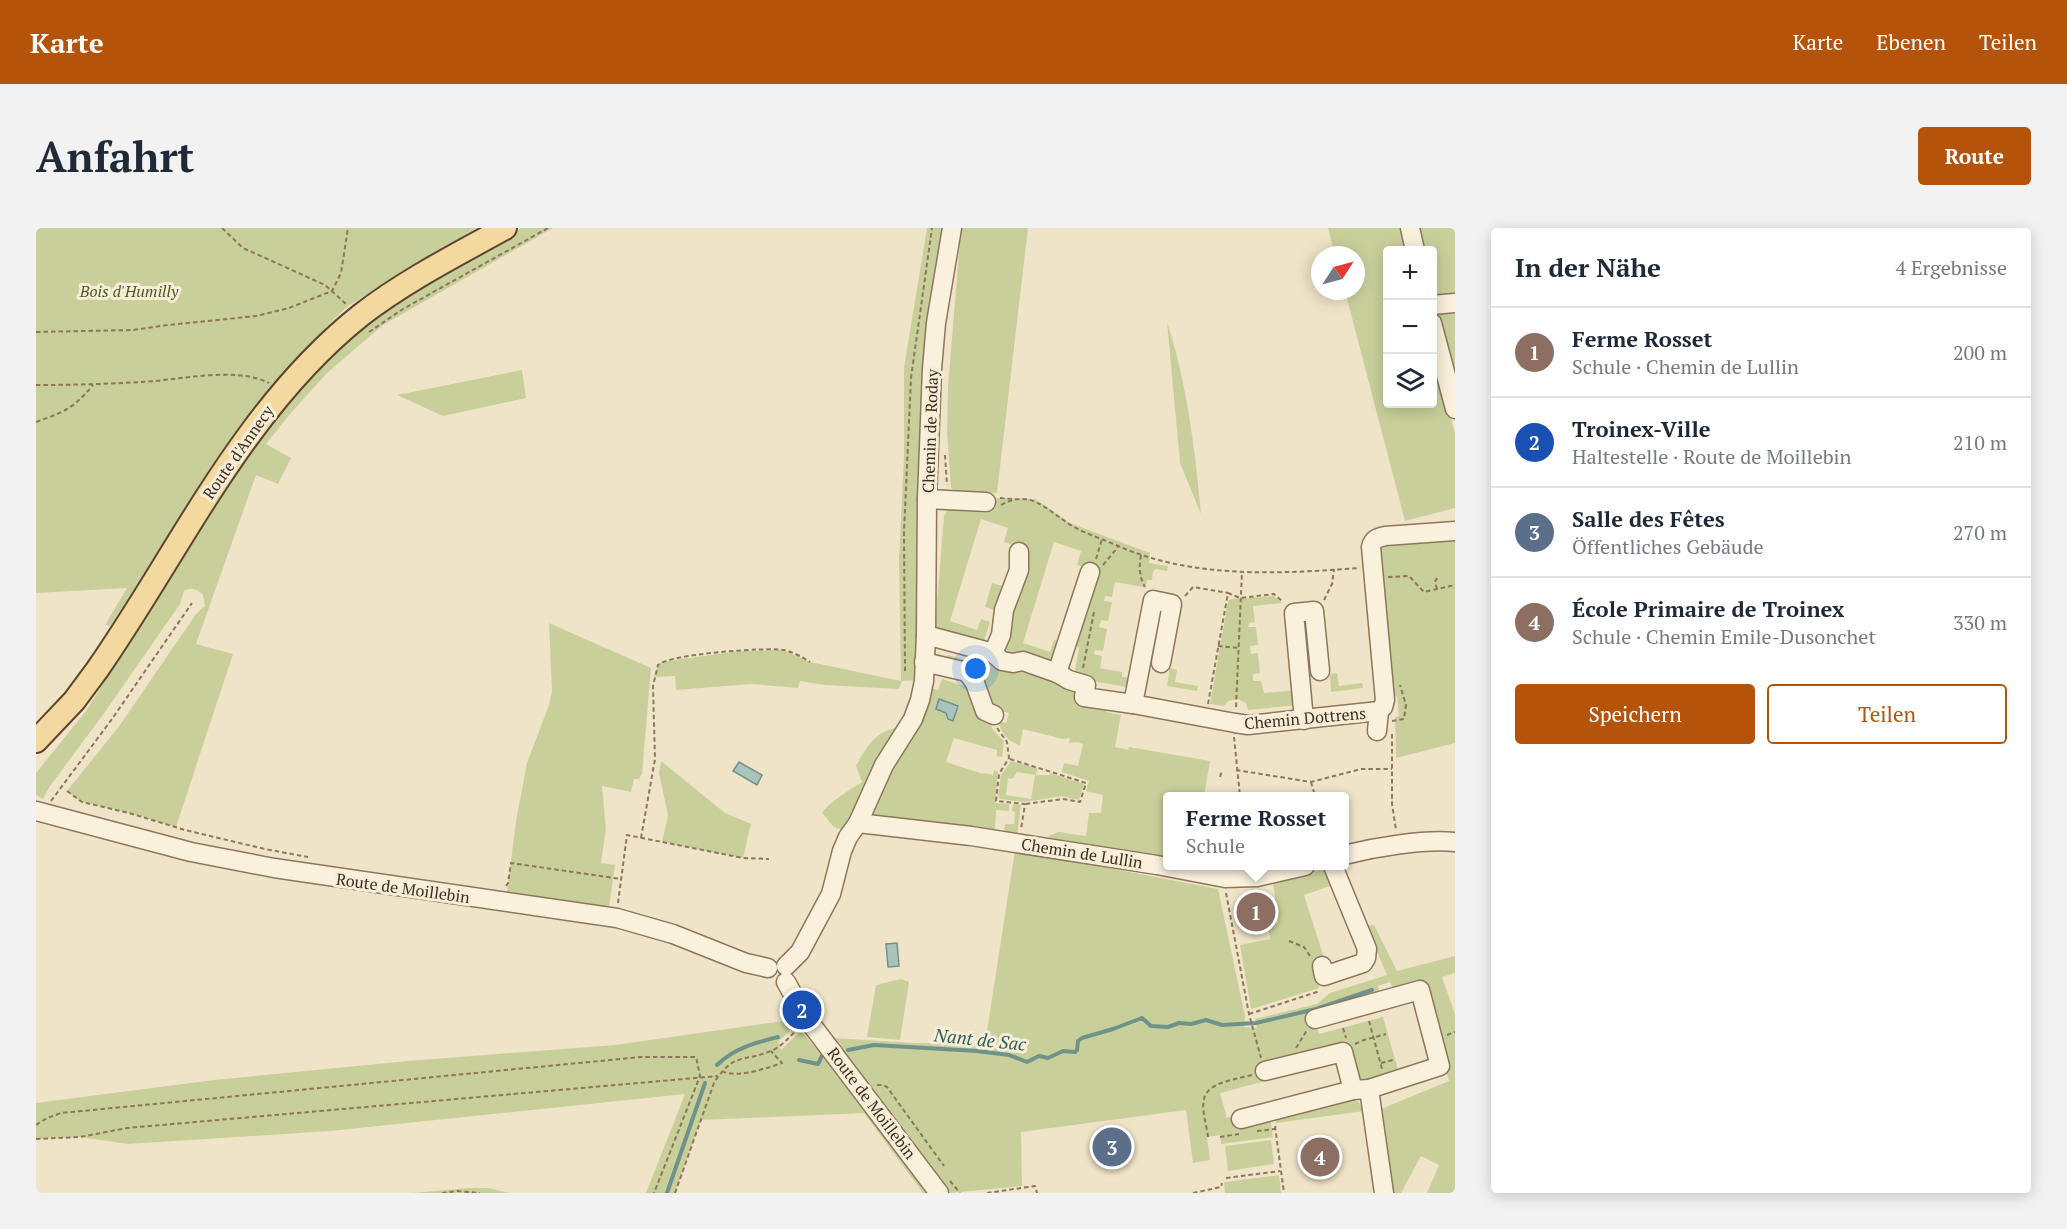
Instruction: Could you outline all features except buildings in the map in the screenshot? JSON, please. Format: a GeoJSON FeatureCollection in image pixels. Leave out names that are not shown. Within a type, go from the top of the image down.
{"type":"FeatureCollection","features":[{"type":"Feature","properties":{"kind":"main road","name":"Route d'Annecy"},"geometry":{"type":"LineString","coordinates":[[36,741],[74,700],[97,670],[239,447],[281,392],[320,352],[362,326],[407,284],[505,228]]}},
{"type":"Feature","properties":{"kind":"street","name":"Chemin de Roday"},"geometry":{"type":"LineString","coordinates":[[786,974],[831,894],[842,850],[858,823],[884,765],[914,719],[924,681],[932,369],[936,323],[952,228]]}},
{"type":"Feature","properties":{"kind":"street"},"geometry":{"type":"LineString","coordinates":[[1410,228],[1414,246]]}},
{"type":"Feature","properties":{"kind":"street"},"geometry":{"type":"LineString","coordinates":[[1437,305],[1455,303]]}},
{"type":"Feature","properties":{"kind":"street"},"geometry":{"type":"LineString","coordinates":[[1437,342],[1455,409]]}},
{"type":"Feature","properties":{"kind":"street"},"geometry":{"type":"LineString","coordinates":[[927,499],[994,502]]}},
{"type":"Feature","properties":{"kind":"street","name":"Chemin Dottrens"},"geometry":{"type":"LineString","coordinates":[[1058,674],[1082,690],[1206,723],[1248,725],[1388,716],[1383,707],[1385,700],[1372,543],[1376,538],[1385,536],[1455,531]]}},
{"type":"Feature","properties":{"kind":"street"},"geometry":{"type":"LineString","coordinates":[[993,653],[1000,635],[1004,610],[1019,570],[1019,552]]}},
{"type":"Feature","properties":{"kind":"street"},"geometry":{"type":"LineString","coordinates":[[926,635],[993,653],[1002,661],[1023,662],[1058,674],[1096,569]]}},
{"type":"Feature","properties":{"kind":"street"},"geometry":{"type":"LineString","coordinates":[[1126,703],[1153,600],[1172,604],[1161,663]]}},
{"type":"Feature","properties":{"kind":"street"},"geometry":{"type":"LineString","coordinates":[[1304,720],[1294,613],[1314,612],[1320,671]]}},
{"type":"Feature","properties":{"kind":"street"},"geometry":{"type":"LineString","coordinates":[[924,662],[966,672],[975,683],[985,711],[994,715]]}},
{"type":"Feature","properties":{"kind":"street"},"geometry":{"type":"LineString","coordinates":[[1384,732],[1388,716]]}},
{"type":"Feature","properties":{"kind":"street","name":"Route de Moillebin"},"geometry":{"type":"LineString","coordinates":[[40,812],[191,852],[274,868],[617,918],[673,934],[746,963],[768,968],[776,962],[786,974],[805,1016],[939,1193]]}},
{"type":"Feature","properties":{"kind":"street","name":"Chemin de Lullin"},"geometry":{"type":"LineString","coordinates":[[858,823],[971,836],[1163,866]]}},
{"type":"Feature","properties":{"kind":"street"},"geometry":{"type":"LineString","coordinates":[[1349,854],[1442,841],[1455,842]]}},
{"type":"Feature","properties":{"kind":"street","name":"Chemin de Lullin"},"geometry":{"type":"LineString","coordinates":[[1183,870],[1225,878],[1257,877],[1288,870]]}},
{"type":"Feature","properties":{"kind":"street"},"geometry":{"type":"LineString","coordinates":[[1320,969],[1363,963],[1366,958],[1367,949],[1335,870]]}},
{"type":"Feature","properties":{"kind":"street"},"geometry":{"type":"LineString","coordinates":[[1241,1119],[1386,1084],[1440,1066],[1420,990],[1315,1019]]}},
{"type":"Feature","properties":{"kind":"street"},"geometry":{"type":"LineString","coordinates":[[1265,1071],[1349,1048],[1361,1090],[1367,1144],[1384,1193]]}},
{"type":"Feature","properties":{"kind":"path"},"geometry":{"type":"LineString","coordinates":[[222,228],[252,254],[325,285],[362,326],[403,309],[548,228]]}},
{"type":"Feature","properties":{"kind":"path"},"geometry":{"type":"LineString","coordinates":[[36,333],[133,330],[256,316],[289,308],[332,291],[341,273],[348,228]]}},
{"type":"Feature","properties":{"kind":"path"},"geometry":{"type":"LineString","coordinates":[[905,671],[904,532],[910,378],[932,228]]}},
{"type":"Feature","properties":{"kind":"path"},"geometry":{"type":"LineString","coordinates":[[36,385],[93,384],[237,375],[260,378],[281,392]]}},
{"type":"Feature","properties":{"kind":"path"},"geometry":{"type":"LineString","coordinates":[[36,422],[68,410],[83,397],[93,384]]}},
{"type":"Feature","properties":{"kind":"path"},"geometry":{"type":"LineString","coordinates":[[944,448],[945,476],[947,486],[951,491]]}},
{"type":"Feature","properties":{"kind":"path"},"geometry":{"type":"LineString","coordinates":[[994,502],[1012,499]]}},
{"type":"Feature","properties":{"kind":"path"},"geometry":{"type":"LineString","coordinates":[[994,502],[1012,499],[1034,500],[1074,527],[1118,547],[1142,555],[1199,567],[1242,572],[1362,567]]}},
{"type":"Feature","properties":{"kind":"path"},"geometry":{"type":"LineString","coordinates":[[1102,538],[1094,565],[1096,569],[1118,547]]}},
{"type":"Feature","properties":{"kind":"path"},"geometry":{"type":"LineString","coordinates":[[1142,555],[1139,567],[1140,577],[1153,600]]}},
{"type":"Feature","properties":{"kind":"path"},"geometry":{"type":"LineString","coordinates":[[1314,612],[1320,610],[1329,591],[1334,569]]}},
{"type":"Feature","properties":{"kind":"path"},"geometry":{"type":"LineString","coordinates":[[1239,792],[1233,745],[1242,572]]}},
{"type":"Feature","properties":{"kind":"path"},"geometry":{"type":"LineString","coordinates":[[1380,577],[1409,576],[1424,592],[1455,585]]}},
{"type":"Feature","properties":{"kind":"path"},"geometry":{"type":"LineString","coordinates":[[1437,578],[1435,582],[1437,589]]}},
{"type":"Feature","properties":{"kind":"path"},"geometry":{"type":"LineString","coordinates":[[1172,604],[1180,602],[1193,587],[1228,593],[1240,598],[1274,594],[1294,613]]}},
{"type":"Feature","properties":{"kind":"path"},"geometry":{"type":"LineString","coordinates":[[1206,723],[1228,593]]}},
{"type":"Feature","properties":{"kind":"path"},"geometry":{"type":"LineString","coordinates":[[40,812],[112,720],[192,603]]}},
{"type":"Feature","properties":{"kind":"path"},"geometry":{"type":"LineString","coordinates":[[1082,690],[1094,609]]}},
{"type":"Feature","properties":{"kind":"path"},"geometry":{"type":"LineString","coordinates":[[1218,646],[1239,648]]}},
{"type":"Feature","properties":{"kind":"path"},"geometry":{"type":"LineString","coordinates":[[641,838],[655,759],[653,686],[658,665],[668,660],[690,656],[766,649],[783,650],[810,662]]}},
{"type":"Feature","properties":{"kind":"path"},"geometry":{"type":"LineString","coordinates":[[994,715],[993,722],[1007,742],[1009,758],[999,774],[996,801],[1025,804],[1063,799],[1080,802],[1086,783],[1009,758]]}},
{"type":"Feature","properties":{"kind":"path"},"geometry":{"type":"LineString","coordinates":[[1384,732],[1392,769],[1392,804],[1399,846]]}},
{"type":"Feature","properties":{"kind":"path"},"geometry":{"type":"LineString","coordinates":[[1236,770],[1311,782],[1361,769],[1392,769]]}},
{"type":"Feature","properties":{"kind":"path"},"geometry":{"type":"LineString","coordinates":[[1220,777],[1222,770]]}},
{"type":"Feature","properties":{"kind":"path"},"geometry":{"type":"LineString","coordinates":[[1311,782],[1314,792]]}},
{"type":"Feature","properties":{"kind":"path"},"geometry":{"type":"LineString","coordinates":[[67,791],[82,802],[185,830],[315,858]]}},
{"type":"Feature","properties":{"kind":"path"},"geometry":{"type":"LineString","coordinates":[[1019,843],[1025,804]]}},
{"type":"Feature","properties":{"kind":"path"},"geometry":{"type":"LineString","coordinates":[[620,892],[627,835],[743,858],[769,859]]}},
{"type":"Feature","properties":{"kind":"path"},"geometry":{"type":"LineString","coordinates":[[500,887],[508,884],[511,864],[621,879]]}},
{"type":"Feature","properties":{"kind":"path"},"geometry":{"type":"LineString","coordinates":[[1208,1137],[1203,1100],[1207,1091],[1215,1085],[1265,1071],[1249,1015],[1225,889],[1225,878]]}},
{"type":"Feature","properties":{"kind":"path"},"geometry":{"type":"LineString","coordinates":[[1249,1015],[1320,991],[1320,969],[1304,947],[1289,941]]}},
{"type":"Feature","properties":{"kind":"path"},"geometry":{"type":"LineString","coordinates":[[675,1193],[718,1076],[727,1065],[739,1058],[771,1051],[783,1044],[798,1028],[805,1016]]}},
{"type":"Feature","properties":{"kind":"path"},"geometry":{"type":"LineString","coordinates":[[1297,1063],[1296,1048],[1309,1027],[1314,1024],[1313,1019],[1315,1019]]}},
{"type":"Feature","properties":{"kind":"path"},"geometry":{"type":"LineString","coordinates":[[1369,1021],[1386,1084]]}},
{"type":"Feature","properties":{"kind":"path"},"geometry":{"type":"LineString","coordinates":[[1349,1048],[1386,1034]]}},
{"type":"Feature","properties":{"kind":"path"},"geometry":{"type":"LineString","coordinates":[[722,1071],[734,1074],[783,1063],[771,1051]]}},
{"type":"Feature","properties":{"kind":"path"},"geometry":{"type":"LineString","coordinates":[[36,1125],[52,1116],[70,1112],[642,1057],[696,1057],[700,1076],[654,1193]]}},
{"type":"Feature","properties":{"kind":"path"},"geometry":{"type":"LineString","coordinates":[[1381,1063],[1394,1060]]}},
{"type":"Feature","properties":{"kind":"path"},"geometry":{"type":"LineString","coordinates":[[36,1139],[81,1137],[139,1127],[718,1076]]}},
{"type":"Feature","properties":{"kind":"path"},"geometry":{"type":"LineString","coordinates":[[865,1093],[878,1085],[885,1086],[944,1166]]}},
{"type":"Feature","properties":{"kind":"path"},"geometry":{"type":"LineString","coordinates":[[1272,1112],[1284,1193]]}},
{"type":"Feature","properties":{"kind":"path"},"geometry":{"type":"LineString","coordinates":[[1226,1178],[1281,1171]]}},
{"type":"Feature","properties":{"kind":"path"},"geometry":{"type":"LineString","coordinates":[[1193,1193],[1221,1187],[1222,1183]]}},
{"type":"Feature","properties":{"kind":"path"},"geometry":{"type":"LineString","coordinates":[[987,1193],[1035,1186],[1037,1193]]}},
{"type":"Feature","properties":{"kind":"path"},"geometry":{"type":"LineString","coordinates":[[1198,1186],[1199,1191]]}},
{"type":"Feature","properties":{"kind":"path"},"geometry":{"type":"LineString","coordinates":[[442,1193],[457,1191],[480,1193]]}},
{"type":"Feature","properties":{"kind":"green space","name":"Bois d'Humilly"},"geometry":{"type":"Polygon","coordinates":[[[36,228],[476,228],[348,306],[325,328],[329,334],[283,376],[228,445],[110,626],[105,625],[127,588],[36,593],[36,228]]]}},
{"type":"Feature","properties":{"kind":"green space"},"geometry":{"type":"Polygon","coordinates":[[[521,228],[553,228],[383,325],[327,373],[266,444],[291,458],[278,484],[256,475],[196,644],[233,654],[176,827],[82,802],[67,791],[120,725],[196,614],[205,606],[203,595],[194,589],[184,591],[180,604],[43,799],[36,795],[36,773],[86,711],[257,439],[283,404],[353,332],[430,280],[521,228]]]}},
{"type":"Feature","properties":{"kind":"green space"},"geometry":{"type":"Polygon","coordinates":[[[927,228],[946,228],[918,680],[902,681],[899,689],[825,685],[800,681],[798,688],[751,684],[676,690],[675,676],[654,677],[661,662],[739,651],[783,650],[810,662],[901,681],[899,559],[904,457],[904,368],[927,228]]]}},
{"type":"Feature","properties":{"kind":"green space"},"geometry":{"type":"Polygon","coordinates":[[[961,228],[1028,228],[997,493],[951,488],[947,432],[948,387],[961,228]]]}},
{"type":"Feature","properties":{"kind":"green space"},"geometry":{"type":"Polygon","coordinates":[[[1328,228],[1400,228],[1404,246],[1383,246],[1383,408],[1437,408],[1437,364],[1455,434],[1455,508],[1405,521],[1347,300],[1365,300],[1365,246],[1333,246],[1328,228]]]}},
{"type":"Feature","properties":{"kind":"green space"},"geometry":{"type":"Polygon","coordinates":[[[1415,228],[1455,228],[1455,298],[1441,298],[1437,296],[1437,246],[1419,246],[1415,228]]]}},
{"type":"Feature","properties":{"kind":"green space"},"geometry":{"type":"Polygon","coordinates":[[[1444,309],[1455,309],[1455,383],[1438,317],[1444,309]]]}},
{"type":"Feature","properties":{"kind":"green space"},"geometry":{"type":"Polygon","coordinates":[[[1167,322],[1180,369],[1189,417],[1201,514],[1180,463],[1167,322]]]}},
{"type":"Feature","properties":{"kind":"green space"},"geometry":{"type":"Polygon","coordinates":[[[522,370],[526,398],[443,416],[397,395],[522,370]]]}},
{"type":"Feature","properties":{"kind":"green space"},"geometry":{"type":"Polygon","coordinates":[[[996,498],[1035,499],[1070,523],[1150,553],[1149,563],[1168,566],[1167,571],[1156,569],[1153,571],[1152,580],[1147,580],[1143,587],[1115,582],[1112,597],[1105,596],[1104,601],[1112,602],[1108,621],[1101,620],[1099,627],[1107,629],[1103,651],[1095,650],[1094,654],[1102,656],[1100,668],[1122,672],[1122,677],[1133,678],[1131,688],[1077,678],[1074,675],[1079,648],[1075,644],[1086,568],[1077,565],[1081,551],[1054,542],[1023,643],[1050,652],[1054,640],[1063,642],[1055,662],[1043,664],[1002,654],[1023,548],[1004,542],[1008,528],[981,519],[950,621],[977,630],[981,619],[990,622],[983,644],[935,629],[944,516],[948,510],[987,513],[996,498]]]}},
{"type":"Feature","properties":{"kind":"green space"},"geometry":{"type":"Polygon","coordinates":[[[1455,537],[1455,743],[1396,758],[1395,717],[1399,716],[1397,696],[1393,696],[1377,549],[1383,542],[1455,537]]]}},
{"type":"Feature","properties":{"kind":"green space"},"geometry":{"type":"Polygon","coordinates":[[[992,583],[1002,586],[995,610],[985,607],[992,583]]]}},
{"type":"Feature","properties":{"kind":"green space"},"geometry":{"type":"Polygon","coordinates":[[[1274,596],[1282,603],[1253,606],[1255,622],[1249,623],[1248,627],[1256,627],[1258,645],[1250,646],[1251,654],[1258,653],[1260,673],[1253,674],[1253,681],[1261,681],[1264,693],[1298,690],[1299,705],[1248,710],[1246,703],[1238,699],[1228,701],[1224,706],[1210,704],[1228,601],[1274,596]]]}},
{"type":"Feature","properties":{"kind":"green space"},"geometry":{"type":"Polygon","coordinates":[[[549,623],[651,668],[642,774],[639,779],[634,779],[631,792],[602,786],[606,829],[601,863],[615,865],[609,907],[507,893],[516,821],[527,763],[552,691],[549,623]]]}},
{"type":"Feature","properties":{"kind":"green space"},"geometry":{"type":"Polygon","coordinates":[[[983,654],[1076,688],[1075,703],[1107,708],[1106,712],[1121,715],[1115,747],[1128,750],[1129,747],[1210,761],[1205,792],[1163,792],[1163,860],[1048,841],[1049,836],[1058,832],[1086,836],[1089,813],[1101,813],[1103,795],[1086,791],[1089,781],[1062,772],[1064,763],[1078,766],[1083,744],[1069,743],[1070,738],[1063,739],[1023,729],[1020,745],[1012,742],[1003,733],[997,721],[1006,723],[1009,713],[991,708],[946,661],[948,655],[979,664],[983,654]]]}},
{"type":"Feature","properties":{"kind":"green space"},"geometry":{"type":"Polygon","coordinates":[[[1170,668],[1177,670],[1175,682],[1198,686],[1197,691],[1167,686],[1170,668]]]}},
{"type":"Feature","properties":{"kind":"green space"},"geometry":{"type":"Polygon","coordinates":[[[1337,673],[1339,686],[1362,683],[1363,688],[1331,692],[1330,674],[1337,673]]]}},
{"type":"Feature","properties":{"kind":"green space"},"geometry":{"type":"Polygon","coordinates":[[[942,679],[970,688],[994,731],[1004,741],[1002,757],[997,756],[997,750],[954,738],[946,762],[983,774],[993,775],[994,770],[998,772],[995,803],[1009,804],[1009,811],[996,810],[995,831],[1004,832],[1005,824],[1014,824],[1013,804],[1021,805],[1017,836],[873,820],[870,814],[930,688],[938,690],[942,679]]]}},
{"type":"Feature","properties":{"kind":"green space"},"geometry":{"type":"Polygon","coordinates":[[[901,727],[842,835],[841,829],[832,826],[822,813],[834,801],[862,782],[856,766],[873,740],[885,732],[901,727]]]}},
{"type":"Feature","properties":{"kind":"green space"},"geometry":{"type":"Polygon","coordinates":[[[661,761],[725,813],[751,824],[743,858],[662,842],[668,815],[659,773],[661,761]]]}},
{"type":"Feature","properties":{"kind":"green space"},"geometry":{"type":"Polygon","coordinates":[[[1011,761],[1037,768],[1036,775],[1049,775],[1050,773],[1084,784],[1079,800],[1062,796],[1025,802],[1000,799],[998,796],[1001,775],[1011,761]],[[1017,772],[1012,779],[1008,778],[1006,795],[1031,799],[1035,775],[1017,772]]]}},
{"type":"Feature","properties":{"kind":"green space"},"geometry":{"type":"Polygon","coordinates":[[[1015,850],[1218,889],[1245,1016],[1244,1027],[1257,1028],[1255,1019],[1317,1004],[1330,993],[1387,975],[1366,926],[1374,925],[1397,971],[1455,956],[1455,973],[1442,977],[1455,1014],[1455,1193],[1427,1193],[1439,1165],[1421,1156],[1401,1193],[1392,1193],[1381,1109],[1449,1081],[1424,983],[1394,991],[1390,982],[1378,986],[1380,995],[1316,1024],[1319,1034],[1383,1017],[1399,1073],[1356,1082],[1337,1062],[1220,1093],[1227,1118],[1237,1115],[1270,1116],[1273,1137],[1221,1144],[1220,1135],[1207,1137],[1210,1160],[1193,1163],[1186,1110],[1021,1132],[1022,1186],[950,1193],[834,1038],[913,1043],[985,1044],[1015,850]]]}},
{"type":"Feature","properties":{"kind":"green space"},"geometry":{"type":"Polygon","coordinates":[[[1323,870],[1330,886],[1304,895],[1324,958],[1315,968],[1319,988],[1251,1009],[1240,945],[1270,939],[1268,923],[1278,922],[1273,882],[1323,870]]]}},
{"type":"Feature","properties":{"kind":"green space"},"geometry":{"type":"Polygon","coordinates":[[[901,979],[909,982],[900,1040],[867,1037],[876,985],[901,979]]]}},
{"type":"Feature","properties":{"kind":"green space"},"geometry":{"type":"Polygon","coordinates":[[[791,1020],[793,1024],[790,1031],[778,1042],[781,1050],[801,1031],[837,1072],[930,1193],[923,1193],[864,1113],[701,1120],[675,1193],[646,1193],[685,1094],[330,1131],[128,1144],[80,1137],[36,1139],[36,1103],[214,1080],[408,1061],[615,1045],[791,1020]]]}},
{"type":"Feature","properties":{"kind":"green space"},"geometry":{"type":"Polygon","coordinates":[[[1351,1100],[1359,1102],[1364,1111],[1276,1123],[1275,1116],[1351,1100]]]}},
{"type":"Feature","properties":{"kind":"green space"},"geometry":{"type":"Polygon","coordinates":[[[1271,1140],[1274,1164],[1228,1171],[1225,1146],[1271,1140]]]}},
{"type":"Feature","properties":{"kind":"green space"},"geometry":{"type":"Polygon","coordinates":[[[1279,1175],[1281,1193],[1225,1193],[1224,1182],[1279,1175]]]}},
{"type":"Feature","properties":{"kind":"green space"},"geometry":{"type":"Polygon","coordinates":[[[487,1188],[510,1193],[412,1193],[487,1188]]]}},
{"type":"Feature","properties":{"kind":"water"},"geometry":{"type":"Polygon","coordinates":[[[939,699],[958,706],[953,721],[948,719],[946,713],[936,709],[939,699]]]}},
{"type":"Feature","properties":{"kind":"water"},"geometry":{"type":"Polygon","coordinates":[[[739,762],[762,775],[757,785],[733,771],[739,762]]]}},
{"type":"Feature","properties":{"kind":"water"},"geometry":{"type":"Polygon","coordinates":[[[897,943],[899,966],[888,967],[886,944],[897,943]]]}},
{"type":"Feature","properties":{"kind":"waterway","name":"Nant de Sac"},"geometry":{"type":"LineString","coordinates":[[848,1050],[874,1045],[977,1051],[1009,1055],[1027,1062],[1039,1056],[1048,1058],[1063,1051],[1075,1052],[1078,1041],[1082,1038],[1142,1018],[1151,1026],[1168,1027],[1179,1023],[1191,1024],[1206,1020],[1222,1025],[1256,1023],[1316,1009],[1372,990]]}},
{"type":"Feature","properties":{"kind":"waterway","name":"Nant de Sac"},"geometry":{"type":"LineString","coordinates":[[717,1065],[738,1050],[778,1037]]}},
{"type":"Feature","properties":{"kind":"waterway","name":"Nant de Sac"},"geometry":{"type":"LineString","coordinates":[[799,1060],[818,1064],[823,1054]]}},
{"type":"Feature","properties":{"kind":"waterway","name":"Nant de Sac"},"geometry":{"type":"LineString","coordinates":[[667,1193],[705,1083]]}},
{"type":"Feature","properties":{"kind":"place","name":"Ferme Rosset"},"geometry":{"type":"Point","coordinates":[1256,912]}},
{"type":"Feature","properties":{"kind":"place","name":"Troinex-Ville"},"geometry":{"type":"Point","coordinates":[802,1010]}},
{"type":"Feature","properties":{"kind":"place","name":"Salle des Fêtes"},"geometry":{"type":"Point","coordinates":[1112,1147]}},
{"type":"Feature","properties":{"kind":"place","name":"École Primaire de Troinex"},"geometry":{"type":"Point","coordinates":[1320,1157]}}]}
